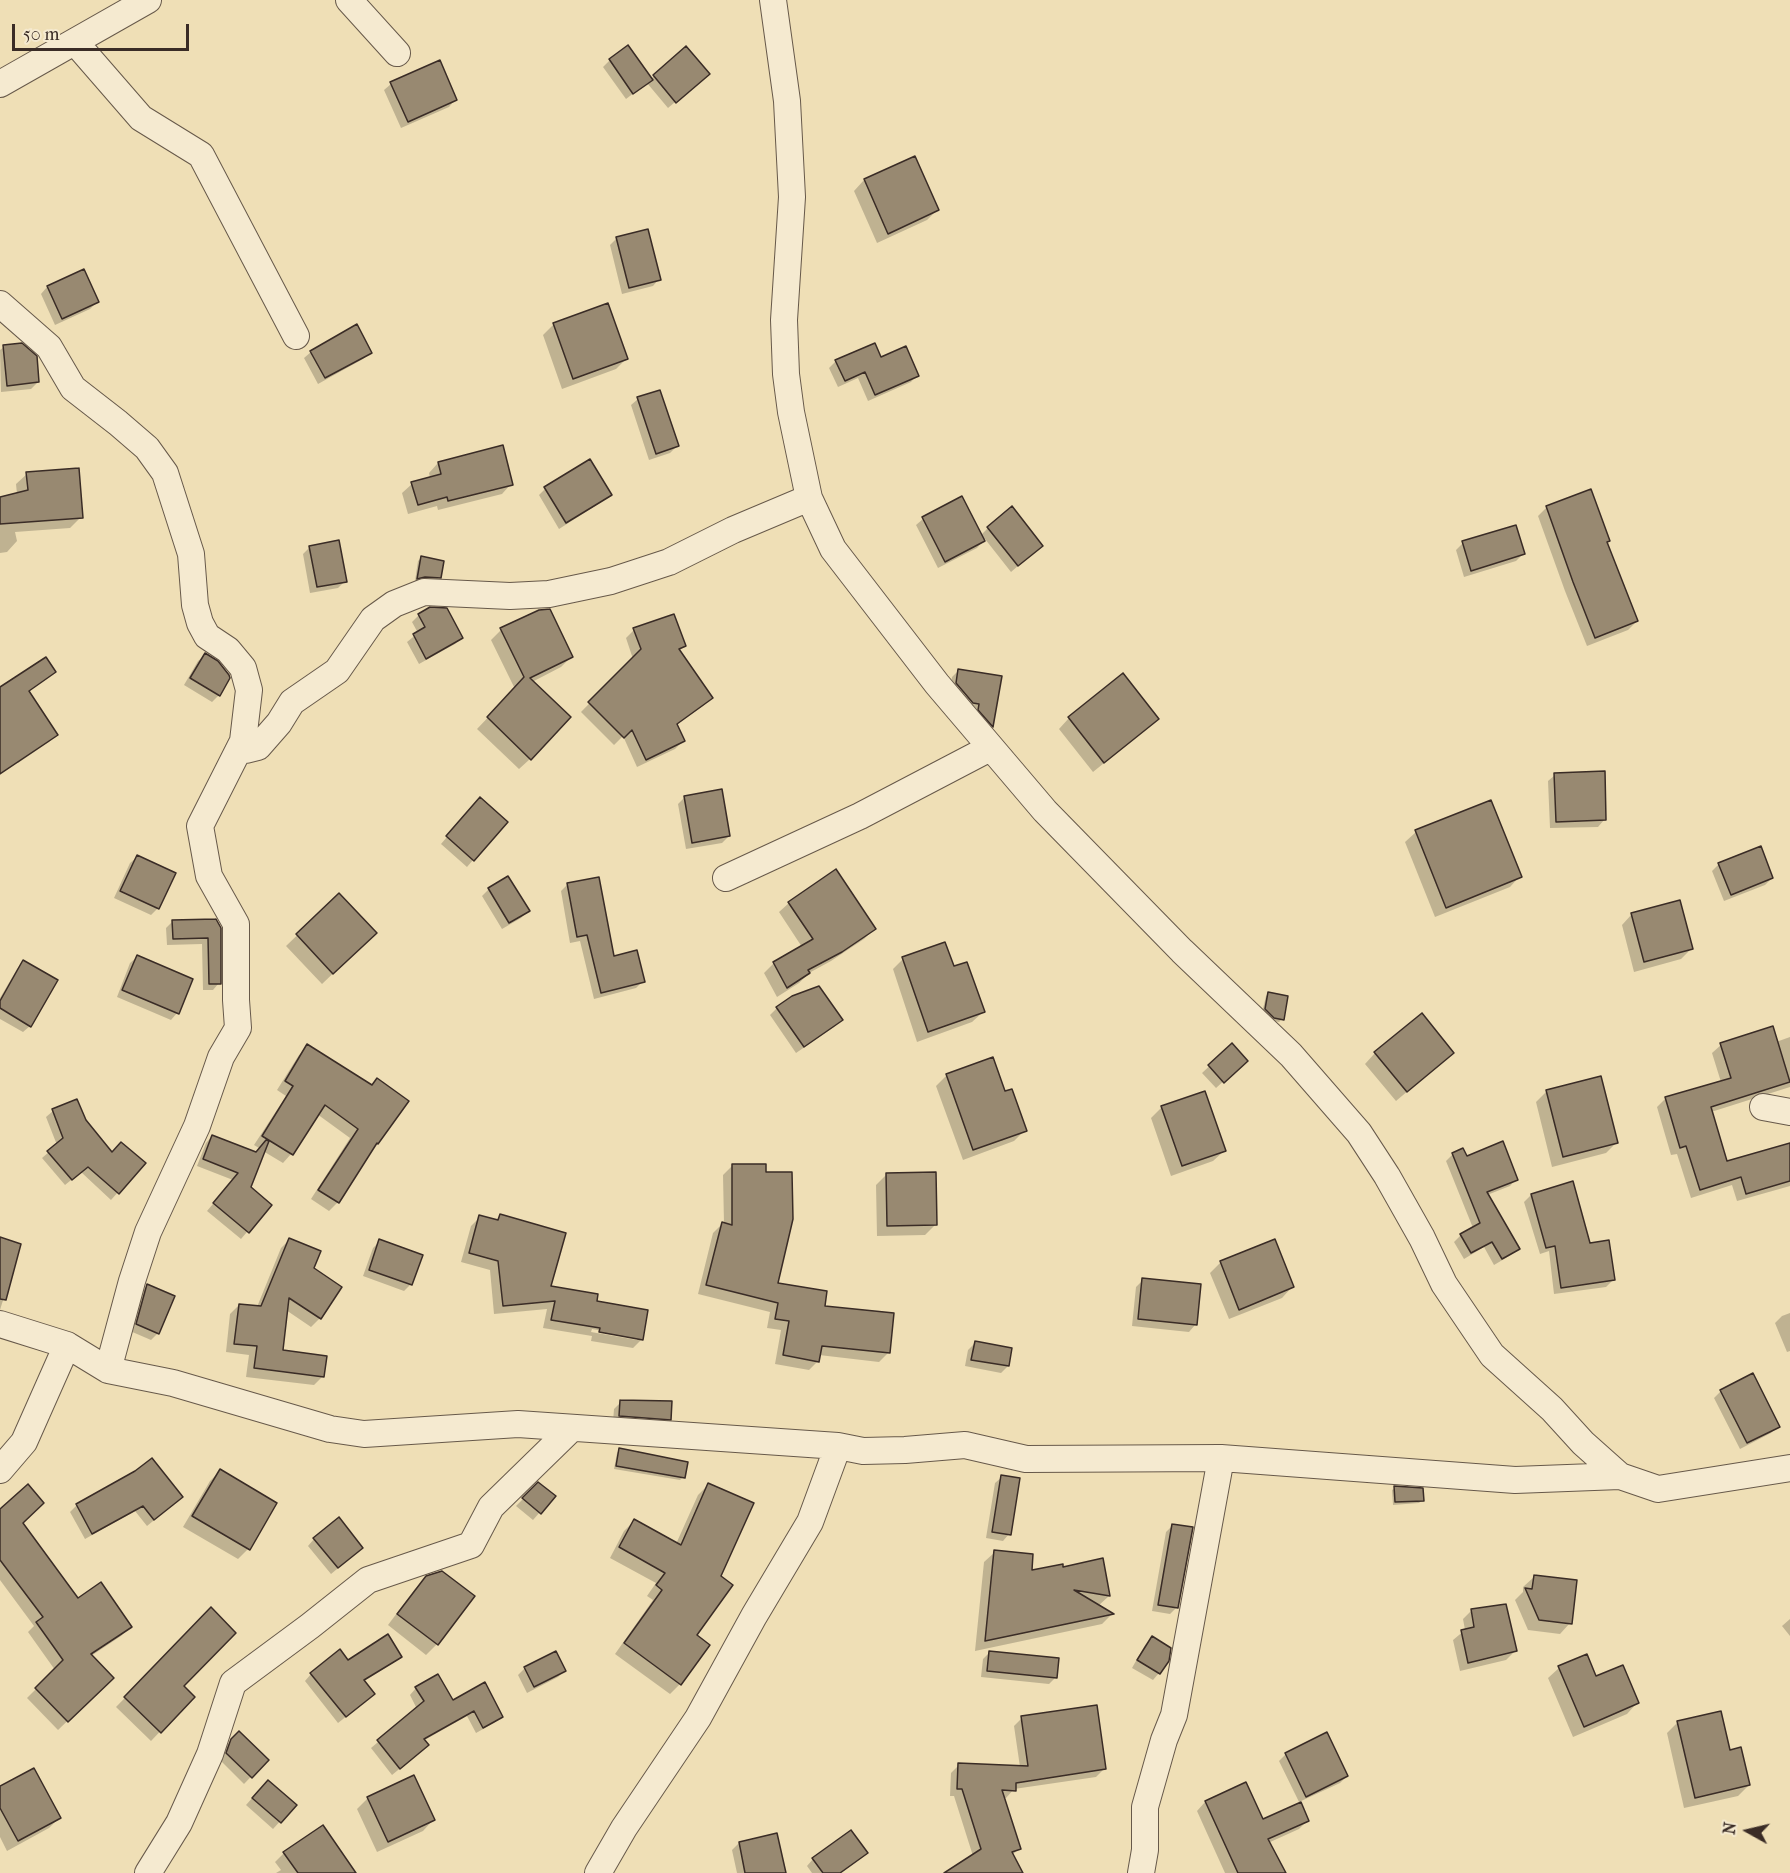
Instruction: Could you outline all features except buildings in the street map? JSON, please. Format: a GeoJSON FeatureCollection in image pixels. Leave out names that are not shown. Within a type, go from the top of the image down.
{"type":"FeatureCollection","features":[{"type":"Feature","properties":{"kind":"street"},"geometry":{"type":"LineString","coordinates":[[0,84],[148,0]]}},
{"type":"Feature","properties":{"kind":"street"},"geometry":{"type":"LineString","coordinates":[[349,0],[397,53]]}},
{"type":"Feature","properties":{"kind":"street"},"geometry":{"type":"LineString","coordinates":[[773,0],[787,101],[792,197],[784,320],[786,374],[791,412],[809,498],[833,549],[930,675],[1046,812],[1182,951],[1291,1055],[1359,1133],[1387,1176],[1422,1238],[1444,1284],[1492,1355],[1552,1409],[1583,1443],[1620,1476]]}},
{"type":"Feature","properties":{"kind":"street"},"geometry":{"type":"LineString","coordinates":[[75,42],[141,117],[201,155],[296,336]]}},
{"type":"Feature","properties":{"kind":"street"},"geometry":{"type":"LineString","coordinates":[[0,304],[49,348],[73,388],[147,448],[165,473],[190,554],[195,605],[200,623],[207,636],[228,650],[243,668],[249,690],[243,741],[200,826],[209,876],[236,924],[238,1028],[221,1057],[197,1126],[148,1232],[108,1370]]}},
{"type":"Feature","properties":{"kind":"street"},"geometry":{"type":"LineString","coordinates":[[243,741],[246,750],[258,747],[279,723],[292,702],[337,671],[373,619],[394,604],[424,592],[510,596],[549,594],[611,581],[669,562],[733,530],[809,498]]}},
{"type":"Feature","properties":{"kind":"street"},"geometry":{"type":"LineString","coordinates":[[726,878],[860,816],[990,748]]}},
{"type":"Feature","properties":{"kind":"street"},"geometry":{"type":"LineString","coordinates":[[1763,1107],[1790,1112]]}},
{"type":"Feature","properties":{"kind":"street"},"geometry":{"type":"LineString","coordinates":[[0,1324],[67,1345],[108,1370],[173,1383],[330,1429],[364,1434],[518,1424],[838,1446],[863,1451],[965,1445],[1026,1459],[1221,1458],[1515,1480],[1620,1476],[1658,1489],[1790,1468]]}},
{"type":"Feature","properties":{"kind":"street"},"geometry":{"type":"LineString","coordinates":[[0,1470],[24,1442],[67,1345]]}},
{"type":"Feature","properties":{"kind":"street"},"geometry":{"type":"LineString","coordinates":[[148,1873],[179,1823],[210,1754],[233,1683],[368,1580],[471,1545],[491,1507],[572,1428]]}},
{"type":"Feature","properties":{"kind":"street"},"geometry":{"type":"LineString","coordinates":[[598,1873],[624,1828],[698,1718],[754,1616],[810,1522],[838,1446]]}},
{"type":"Feature","properties":{"kind":"street"},"geometry":{"type":"LineString","coordinates":[[1141,1873],[1145,1850],[1144,1808],[1164,1740],[1174,1715],[1221,1458]]}}]}
